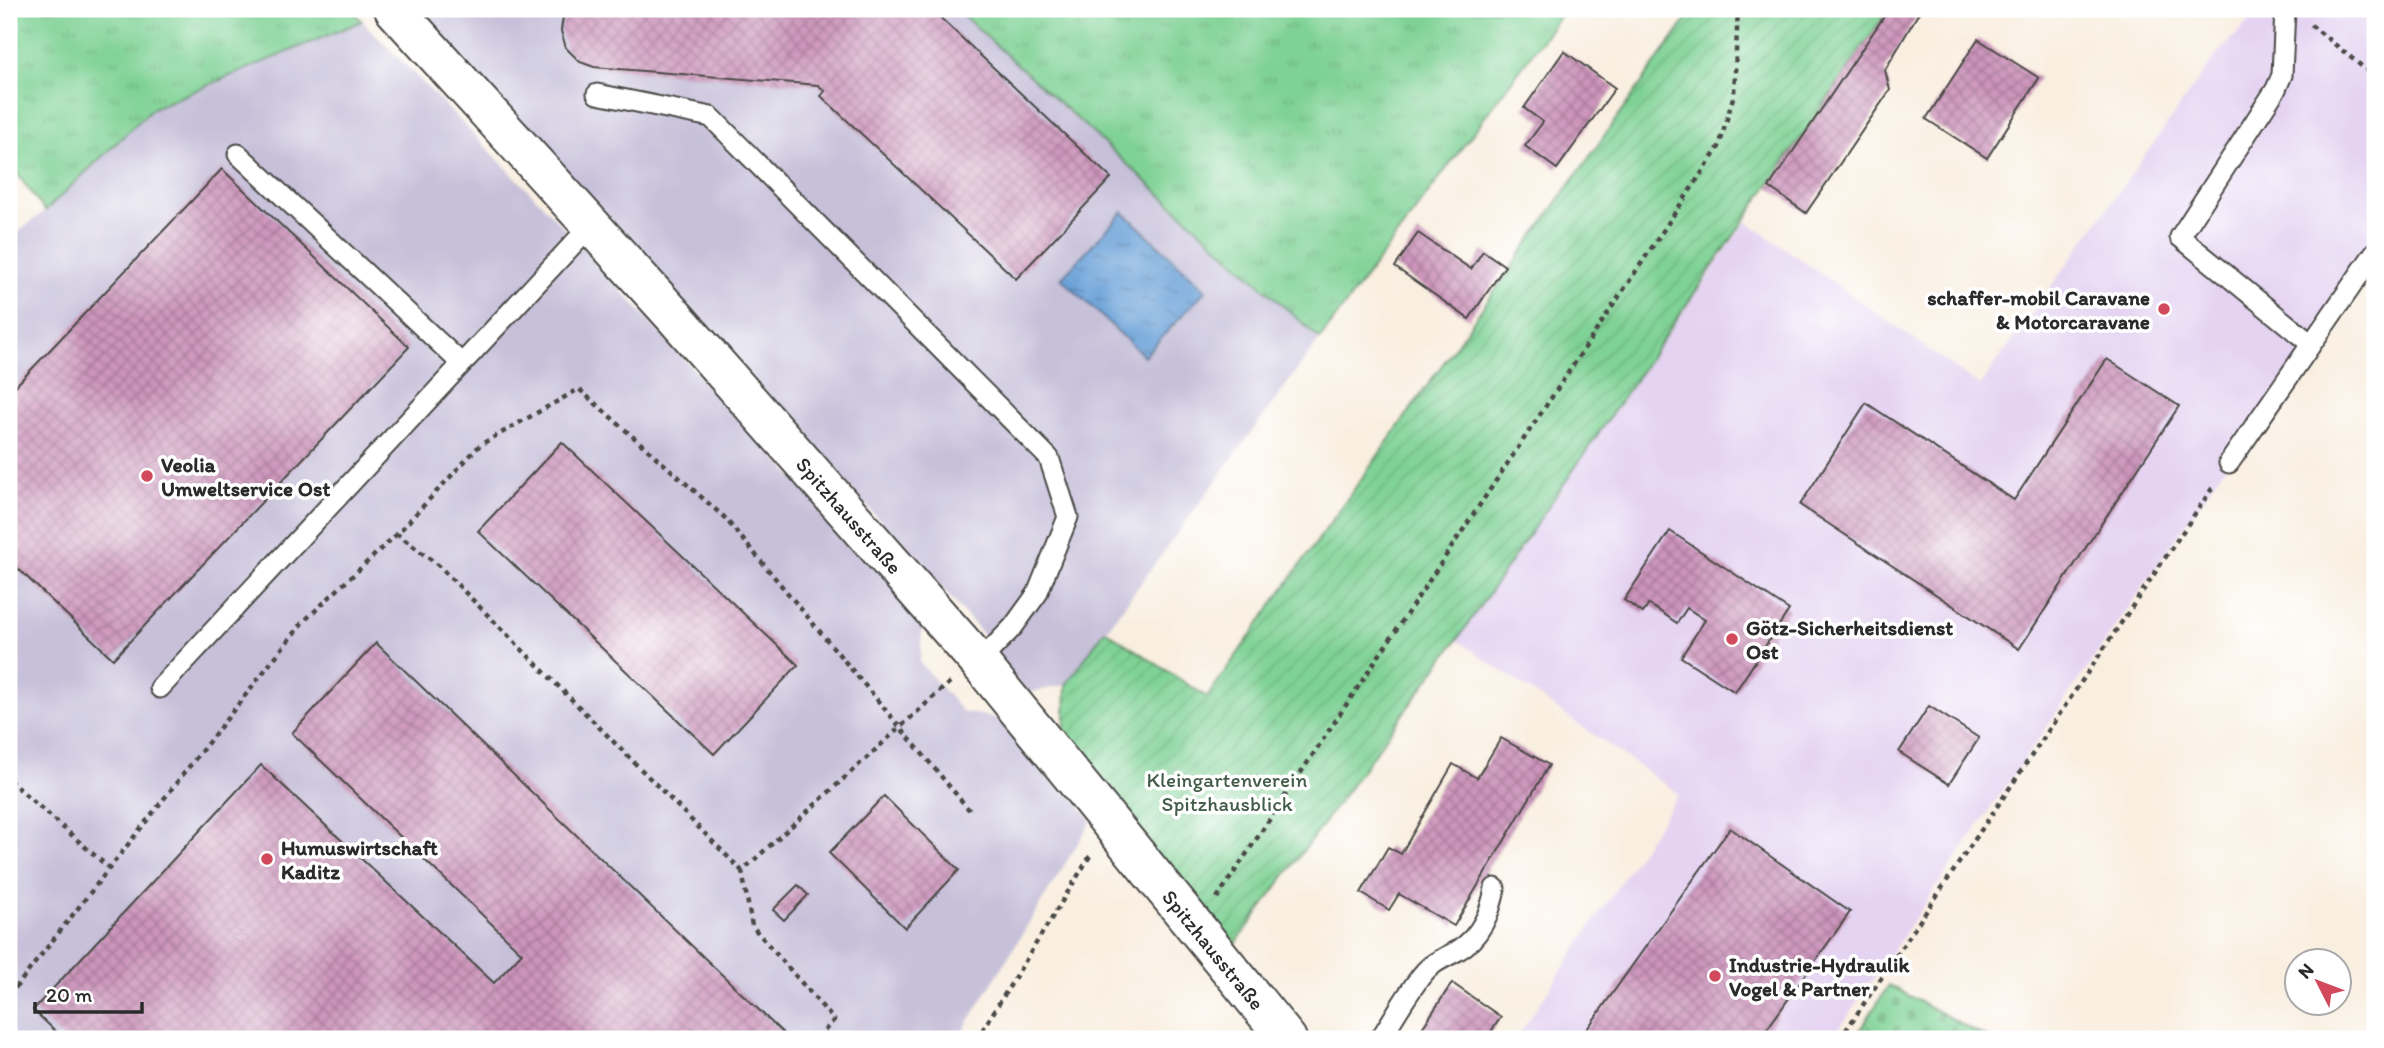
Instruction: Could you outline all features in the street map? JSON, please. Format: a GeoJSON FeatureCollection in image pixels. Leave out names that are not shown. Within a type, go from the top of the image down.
{"type":"FeatureCollection","features":[{"type":"Feature","properties":{"kind":"street","name":"Spitzhausstraße"},"geometry":{"type":"LineString","coordinates":[[394,9],[591,225],[979,662],[1287,1039]]}},
{"type":"Feature","properties":{"kind":"lane"},"geometry":{"type":"LineString","coordinates":[[2293,13],[2282,75],[2276,89],[2180,237],[2311,344]]}},
{"type":"Feature","properties":{"kind":"lane"},"geometry":{"type":"LineString","coordinates":[[597,94],[711,117],[1049,458],[1068,517],[1037,594],[1013,627],[979,662]]}},
{"type":"Feature","properties":{"kind":"lane"},"geometry":{"type":"LineString","coordinates":[[238,153],[462,364]]}},
{"type":"Feature","properties":{"kind":"lane"},"geometry":{"type":"LineString","coordinates":[[160,688],[591,225]]}},
{"type":"Feature","properties":{"kind":"lane"},"geometry":{"type":"LineString","coordinates":[[2229,463],[2375,252]]}},
{"type":"Feature","properties":{"kind":"lane"},"geometry":{"type":"LineString","coordinates":[[1380,1039],[1422,975],[1437,960],[1460,949],[1475,934],[1491,912],[1495,888]]}},
{"type":"Feature","properties":{"kind":"path"},"geometry":{"type":"LineString","coordinates":[[1193,924],[1209,911],[1217,900],[1719,147],[1734,94],[1738,9]]}},
{"type":"Feature","properties":{"kind":"path"},"geometry":{"type":"LineString","coordinates":[[2293,13],[2375,77]]}},
{"type":"Feature","properties":{"kind":"path"},"geometry":{"type":"LineString","coordinates":[[9,996],[302,623],[397,534],[480,445],[579,389],[724,517],[971,811]]}},
{"type":"Feature","properties":{"kind":"path"},"geometry":{"type":"LineString","coordinates":[[1840,1039],[2229,463]]}},
{"type":"Feature","properties":{"kind":"path"},"geometry":{"type":"LineString","coordinates":[[397,534],[438,565],[742,872],[752,926],[834,1020],[817,1039]]}},
{"type":"Feature","properties":{"kind":"path"},"geometry":{"type":"LineString","coordinates":[[742,872],[942,688],[979,662]]}},
{"type":"Feature","properties":{"kind":"path"},"geometry":{"type":"LineString","coordinates":[[9,780],[108,867]]}},
{"type":"Feature","properties":{"kind":"path"},"geometry":{"type":"LineString","coordinates":[[977,1039],[1110,822]]}},
{"type":"Feature","properties":{"kind":"path"},"geometry":{"type":"LineString","coordinates":[[9,1035],[13,1039]]}},
{"type":"Feature","properties":{"kind":"shaded area"},"geometry":{"type":"Polygon","coordinates":[[[417,9],[956,9],[1320,339],[1066,685],[1026,693],[976,626],[420,17],[417,9]]]}},
{"type":"Feature","properties":{"kind":"shaded area"},"geometry":{"type":"Polygon","coordinates":[[[2260,9],[2375,9],[2375,249],[1832,1039],[1516,1039],[1679,794],[1457,640],[1746,221],[1980,386],[2215,57],[2260,9]]]}},
{"type":"Feature","properties":{"kind":"shaded area"},"geometry":{"type":"Polygon","coordinates":[[[362,21],[540,202],[923,618],[920,663],[963,712],[1010,720],[1092,820],[958,1039],[9,1039],[9,239],[45,211],[153,108],[362,21]]]}},
{"type":"Feature","properties":{"kind":"green space"},"geometry":{"type":"Polygon","coordinates":[[[9,9],[352,9],[362,21],[153,108],[45,211],[9,163],[9,9]]]}},
{"type":"Feature","properties":{"kind":"green space"},"geometry":{"type":"Polygon","coordinates":[[[956,9],[1565,9],[1320,339],[956,9]]]}},
{"type":"Feature","properties":{"kind":"green space","name":"Kleingartenverein Spitzhausblick"},"geometry":{"type":"Polygon","coordinates":[[[1694,9],[1889,9],[1457,640],[1231,950],[1064,747],[1066,685],[1105,630],[1207,697],[1694,9]]]}},
{"type":"Feature","properties":{"kind":"green space"},"geometry":{"type":"Polygon","coordinates":[[[1889,985],[1989,1039],[1854,1039],[1889,985]]]}},
{"type":"Feature","properties":{"kind":"water"},"geometry":{"type":"Polygon","coordinates":[[[1123,212],[1206,290],[1144,356],[1061,278],[1123,212]]]}},
{"type":"Feature","properties":{"kind":"building"},"geometry":{"type":"Polygon","coordinates":[[[564,9],[931,9],[1111,178],[1016,279],[821,96],[825,91],[818,85],[594,67],[580,62],[566,48],[561,31],[564,9]]]}},
{"type":"Feature","properties":{"kind":"building"},"geometry":{"type":"Polygon","coordinates":[[[1889,9],[1921,9],[1885,70],[1890,90],[1806,213],[1769,187],[1889,9]]]}},
{"type":"Feature","properties":{"kind":"building"},"geometry":{"type":"Polygon","coordinates":[[[1978,39],[2039,78],[1987,158],[1926,119],[1978,39]]]}},
{"type":"Feature","properties":{"kind":"building"},"geometry":{"type":"Polygon","coordinates":[[[1564,51],[1615,88],[1557,169],[1525,146],[1543,122],[1524,108],[1564,51]]]}},
{"type":"Feature","properties":{"kind":"building","name":"Veolia Umweltservice Ost"},"geometry":{"type":"Polygon","coordinates":[[[222,169],[409,347],[113,659],[9,560],[9,393],[222,169]]]}},
{"type":"Feature","properties":{"kind":"building"},"geometry":{"type":"Polygon","coordinates":[[[1418,233],[1471,269],[1483,251],[1505,266],[1469,319],[1395,267],[1418,233]]]}},
{"type":"Feature","properties":{"kind":"building"},"geometry":{"type":"Polygon","coordinates":[[[2107,359],[2179,406],[2019,649],[1800,505],[1866,403],[2014,500],[2107,359]]]}},
{"type":"Feature","properties":{"kind":"building"},"geometry":{"type":"Polygon","coordinates":[[[562,442],[798,665],[714,754],[478,531],[562,442]]]}},
{"type":"Feature","properties":{"kind":"building"},"geometry":{"type":"Polygon","coordinates":[[[1670,531],[1789,610],[1735,692],[1681,657],[1705,620],[1687,608],[1677,623],[1649,604],[1643,613],[1624,600],[1670,531]]]}},
{"type":"Feature","properties":{"kind":"building","name":"Humuswirtschaft Kaditz"},"geometry":{"type":"Polygon","coordinates":[[[376,643],[789,1039],[64,1039],[33,1010],[261,765],[494,983],[522,953],[292,733],[376,643]]]}},
{"type":"Feature","properties":{"kind":"building"},"geometry":{"type":"Polygon","coordinates":[[[1929,706],[1979,738],[1949,784],[1899,752],[1929,706]]]}},
{"type":"Feature","properties":{"kind":"building"},"geometry":{"type":"Polygon","coordinates":[[[1501,738],[1549,765],[1454,926],[1399,894],[1389,910],[1361,893],[1388,847],[1401,854],[1453,764],[1477,778],[1501,738]]]}},
{"type":"Feature","properties":{"kind":"building"},"geometry":{"type":"Polygon","coordinates":[[[884,796],[959,870],[905,928],[829,853],[884,796]]]}},
{"type":"Feature","properties":{"kind":"building","name":"Industrie-Hydraulik Vogel & Partner"},"geometry":{"type":"Polygon","coordinates":[[[1730,828],[1850,912],[1760,1039],[1580,1039],[1730,828]]]}},
{"type":"Feature","properties":{"kind":"building"},"geometry":{"type":"Polygon","coordinates":[[[798,885],[808,895],[784,920],[773,910],[798,885]]]}},
{"type":"Feature","properties":{"kind":"building"},"geometry":{"type":"Polygon","coordinates":[[[1452,983],[1501,1017],[1486,1039],[1415,1039],[1452,983]]]}},
{"type":"Feature","properties":{"kind":"place","name":"schaffer-mobil Caravane & Motorcaravane"},"geometry":{"type":"Point","coordinates":[2164,309]}},
{"type":"Feature","properties":{"kind":"place","name":"Veolia Umweltservice Ost"},"geometry":{"type":"Point","coordinates":[147,476]}},
{"type":"Feature","properties":{"kind":"place","name":"Götz-Sicherheitsdienst Ost"},"geometry":{"type":"Point","coordinates":[1732,639]}},
{"type":"Feature","properties":{"kind":"place","name":"Humuswirtschaft Kaditz"},"geometry":{"type":"Point","coordinates":[267,859]}},
{"type":"Feature","properties":{"kind":"place","name":"Industrie-Hydraulik Vogel & Partner"},"geometry":{"type":"Point","coordinates":[1715,976]}}]}
